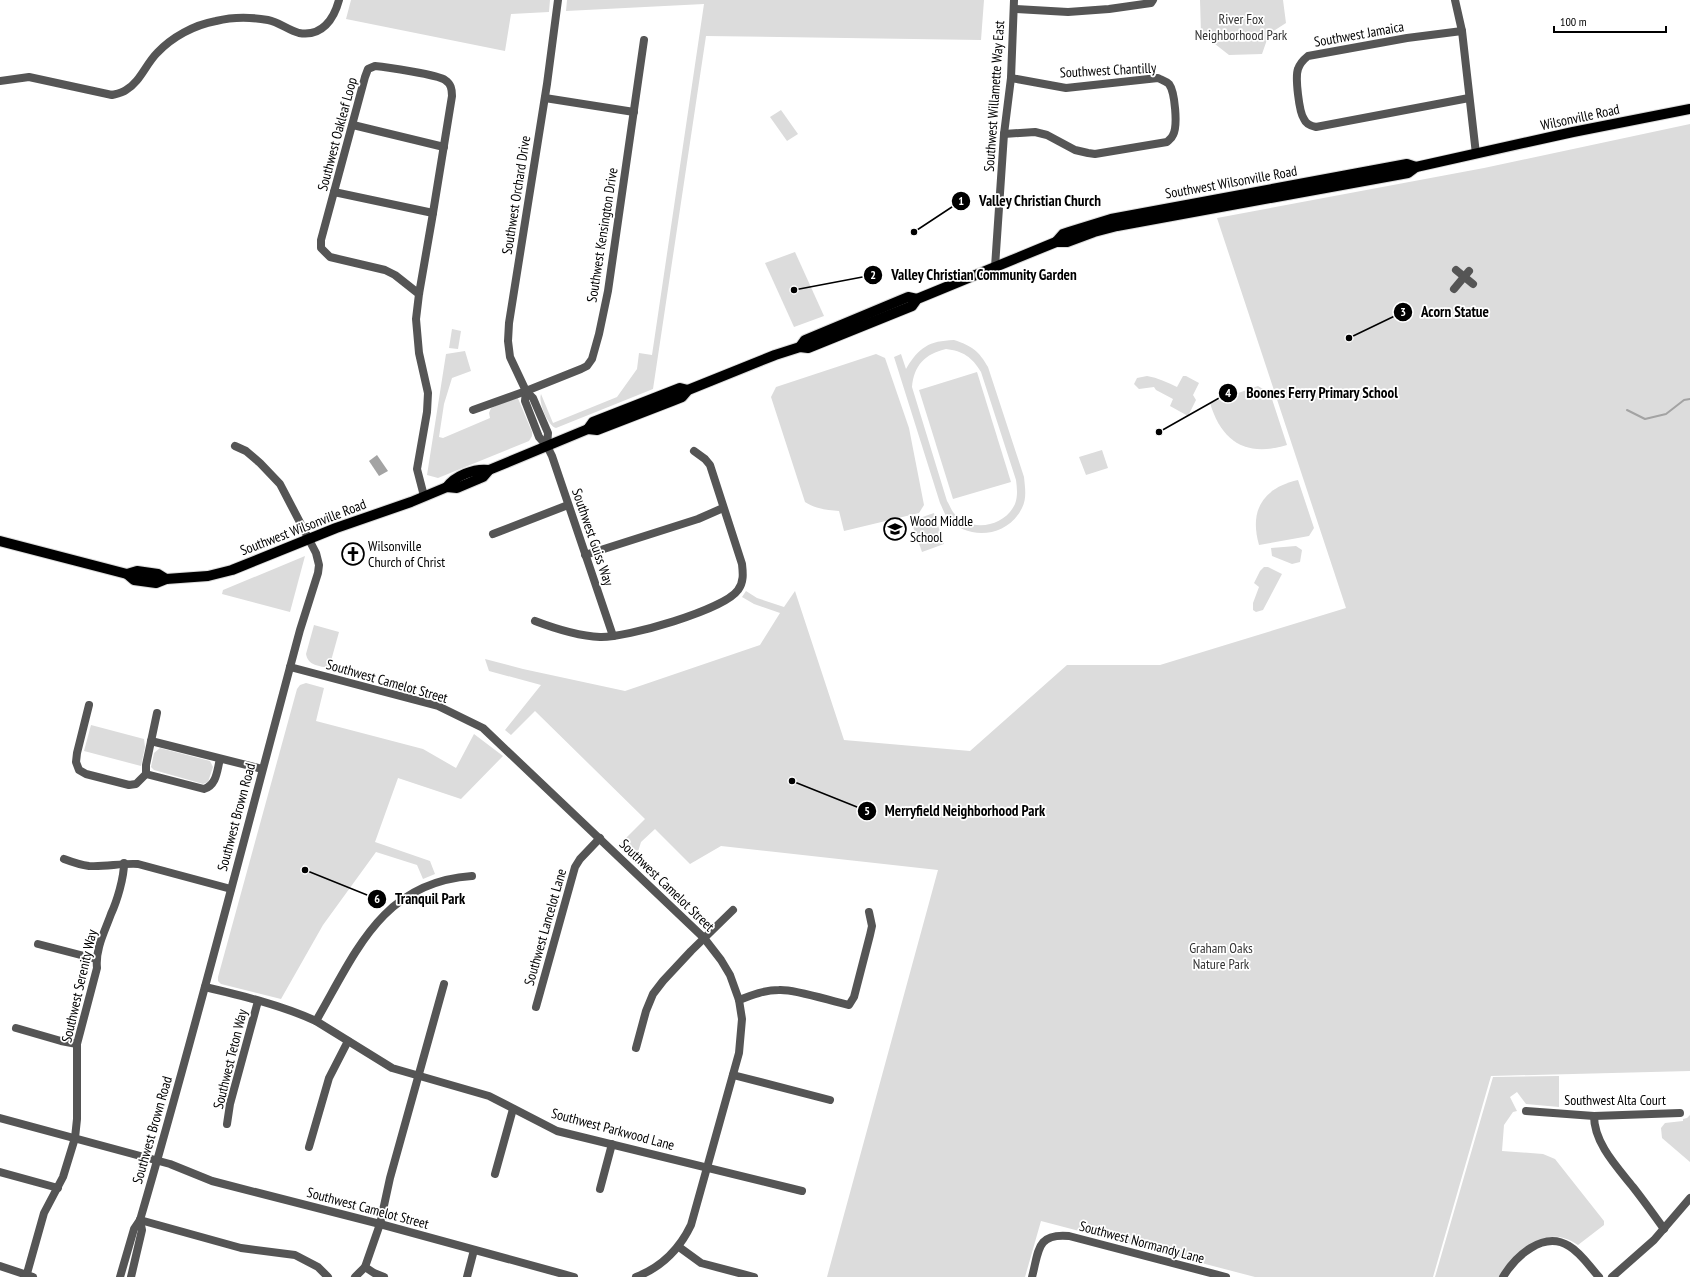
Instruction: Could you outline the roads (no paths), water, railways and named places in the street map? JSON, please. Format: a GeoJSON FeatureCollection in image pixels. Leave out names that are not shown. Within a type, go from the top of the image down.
{"type":"FeatureCollection","features":[{"type":"Feature","properties":{"kind":"main road","name":"Wilsonville Road"},"geometry":{"type":"LineString","coordinates":[[1476,154],[1573,132],[1690,110]]}},
{"type":"Feature","properties":{"kind":"main road","name":"Southwest Wilsonville Road"},"geometry":{"type":"LineString","coordinates":[[0,541],[127,574],[134,580],[147,582],[156,583],[166,579],[192,578],[223,572],[243,566],[336,528],[447,487],[457,488],[483,477],[489,470],[588,429],[593,422],[680,388],[688,390],[749,365],[800,347],[805,340],[822,332],[908,297],[917,299],[1056,242],[1067,242],[1094,232],[1117,226],[1408,173],[1416,167],[1476,154]]}},
{"type":"Feature","properties":{"kind":"street"},"geometry":{"type":"LineString","coordinates":[[0,81],[29,77],[112,95],[125,91],[135,84],[158,52],[174,39],[191,29],[216,20],[255,19],[276,22],[298,33],[312,32],[322,28],[330,21],[339,0]]}},
{"type":"Feature","properties":{"kind":"street","name":"Southwest Orchard Drive"},"geometry":{"type":"LineString","coordinates":[[547,446],[539,437],[525,401],[526,391],[510,357],[508,341],[532,173],[545,98],[558,0]]}},
{"type":"Feature","properties":{"kind":"street","name":"Southwest Willamette Way East"},"geometry":{"type":"LineString","coordinates":[[995,266],[1004,134],[1011,78],[1014,0]]}},
{"type":"Feature","properties":{"kind":"street"},"geometry":{"type":"LineString","coordinates":[[1014,9],[1068,12],[1109,10],[1151,3],[1154,0]]}},
{"type":"Feature","properties":{"kind":"street"},"geometry":{"type":"LineString","coordinates":[[1455,0],[1462,31],[1476,154]]}},
{"type":"Feature","properties":{"kind":"street","name":"Southwest Jamaica"},"geometry":{"type":"LineString","coordinates":[[1462,31],[1407,38],[1314,54],[1308,56],[1302,61],[1297,70],[1297,79],[1301,113],[1304,120],[1316,128],[1469,98]]}},
{"type":"Feature","properties":{"kind":"street","name":"Southwest Kensington Drive"},"geometry":{"type":"LineString","coordinates":[[473,410],[580,370],[590,362],[595,351],[608,290],[644,40]]}},
{"type":"Feature","properties":{"kind":"street","name":"Southwest Oakleaf Loop"},"geometry":{"type":"LineString","coordinates":[[418,294],[407,283],[386,270],[336,259],[325,254],[321,248],[321,240],[365,77],[368,69],[375,66],[438,77],[448,82],[452,88],[444,147],[418,294],[416,319],[417,337],[428,393],[427,412],[417,469],[424,496]]}},
{"type":"Feature","properties":{"kind":"street","name":"Southwest Chantilly"},"geometry":{"type":"LineString","coordinates":[[1004,134],[1035,132],[1047,135],[1075,150],[1095,154],[1167,142],[1173,137],[1176,128],[1173,93],[1170,86],[1164,80],[1158,78],[1066,88],[1011,78]]}},
{"type":"Feature","properties":{"kind":"street"},"geometry":{"type":"LineString","coordinates":[[545,98],[634,112]]}},
{"type":"Feature","properties":{"kind":"street"},"geometry":{"type":"LineString","coordinates":[[353,125],[444,147]]}},
{"type":"Feature","properties":{"kind":"street"},"geometry":{"type":"LineString","coordinates":[[334,192],[433,213]]}},
{"type":"Feature","properties":{"kind":"street"},"geometry":{"type":"LineString","coordinates":[[1456,270],[1467,274],[1474,284]]}},
{"type":"Feature","properties":{"kind":"street"},"geometry":{"type":"LineString","coordinates":[[1454,289],[1467,274]]}},
{"type":"Feature","properties":{"kind":"street","name":"Southwest Brown Road"},"geometry":{"type":"LineString","coordinates":[[120,1277],[134,1229],[140,1220],[157,1161],[290,667],[318,573],[317,558],[309,539],[280,484],[246,451],[235,446]]}},
{"type":"Feature","properties":{"kind":"street","name":"Southwest Guiss Way"},"geometry":{"type":"LineString","coordinates":[[547,446],[613,636]]}},
{"type":"Feature","properties":{"kind":"street"},"geometry":{"type":"LineString","coordinates":[[535,620],[553,628],[580,634],[600,637],[613,636],[656,627],[689,615],[728,599],[738,590],[742,580],[742,564],[710,465],[705,459],[694,451]]}},
{"type":"Feature","properties":{"kind":"street"},"geometry":{"type":"LineString","coordinates":[[493,534],[568,505]]}},
{"type":"Feature","properties":{"kind":"street"},"geometry":{"type":"LineString","coordinates":[[585,555],[698,519],[723,508]]}},
{"type":"Feature","properties":{"kind":"street","name":"Southwest Camelot Street"},"geometry":{"type":"LineString","coordinates":[[290,667],[438,706],[483,728],[704,938],[721,960],[730,975],[740,1000],[742,1019],[741,1040],[733,1075],[694,1217],[687,1234],[679,1247],[660,1265],[636,1277]]}},
{"type":"Feature","properties":{"kind":"street"},"geometry":{"type":"LineString","coordinates":[[89,705],[76,753],[76,762],[79,770],[86,774],[129,785],[136,784],[146,774],[146,765],[156,713]]}},
{"type":"Feature","properties":{"kind":"street"},"geometry":{"type":"LineString","coordinates":[[151,741],[262,770]]}},
{"type":"Feature","properties":{"kind":"street"},"geometry":{"type":"LineString","coordinates":[[146,774],[204,789],[208,788],[214,782],[220,758]]}},
{"type":"Feature","properties":{"kind":"street","name":"Southwest Lancelot Lane"},"geometry":{"type":"LineString","coordinates":[[536,1007],[575,867],[580,859],[600,838]]}},
{"type":"Feature","properties":{"kind":"street"},"geometry":{"type":"LineString","coordinates":[[64,859],[87,866],[112,866],[124,863],[138,864],[231,889]]}},
{"type":"Feature","properties":{"kind":"street","name":"Southwest Serenity Way"},"geometry":{"type":"LineString","coordinates":[[29,1276],[44,1213],[64,1177],[75,1138],[78,1112],[78,1044],[97,968],[96,959],[104,930],[112,913],[124,871],[124,863]]}},
{"type":"Feature","properties":{"kind":"street"},"geometry":{"type":"LineString","coordinates":[[316,1021],[359,946],[380,918],[400,901],[424,887],[454,878],[472,876]]}},
{"type":"Feature","properties":{"kind":"street"},"geometry":{"type":"LineString","coordinates":[[636,1048],[646,1010],[653,994],[663,981],[733,910]]}},
{"type":"Feature","properties":{"kind":"street"},"geometry":{"type":"LineString","coordinates":[[740,1000],[759,993],[779,990],[849,1005],[854,997],[872,926],[869,912]]}},
{"type":"Feature","properties":{"kind":"street"},"geometry":{"type":"LineString","coordinates":[[38,944],[96,959]]}},
{"type":"Feature","properties":{"kind":"street"},"geometry":{"type":"LineString","coordinates":[[355,1277],[365,1267],[380,1224],[390,1178],[444,984]]}},
{"type":"Feature","properties":{"kind":"street","name":"Southwest Parkwood Lane"},"geometry":{"type":"LineString","coordinates":[[205,987],[290,1010],[316,1021],[392,1068],[489,1096],[557,1131],[802,1191]]}},
{"type":"Feature","properties":{"kind":"street","name":"Southwest Teton Way"},"geometry":{"type":"LineString","coordinates":[[227,1124],[230,1104],[258,1001]]}},
{"type":"Feature","properties":{"kind":"street"},"geometry":{"type":"LineString","coordinates":[[16,1028],[61,1042],[78,1044]]}},
{"type":"Feature","properties":{"kind":"street"},"geometry":{"type":"LineString","coordinates":[[310,1147],[329,1078],[348,1041]]}},
{"type":"Feature","properties":{"kind":"street"},"geometry":{"type":"LineString","coordinates":[[733,1075],[830,1100]]}},
{"type":"Feature","properties":{"kind":"street"},"geometry":{"type":"LineString","coordinates":[[495,1174],[513,1109]]}},
{"type":"Feature","properties":{"kind":"street","name":"Southwest Alta Court"},"geometry":{"type":"LineString","coordinates":[[1526,1111],[1594,1116],[1680,1113]]}},
{"type":"Feature","properties":{"kind":"street"},"geometry":{"type":"LineString","coordinates":[[1594,1116],[1597,1134],[1601,1143],[1616,1167],[1664,1229]]}},
{"type":"Feature","properties":{"kind":"street","name":"Southwest Camelot Street"},"geometry":{"type":"LineString","coordinates":[[0,1118],[170,1164],[212,1181],[380,1224],[574,1277]]}},
{"type":"Feature","properties":{"kind":"street"},"geometry":{"type":"LineString","coordinates":[[600,1190],[612,1144]]}},
{"type":"Feature","properties":{"kind":"street"},"geometry":{"type":"LineString","coordinates":[[0,1172],[58,1188]]}},
{"type":"Feature","properties":{"kind":"street"},"geometry":{"type":"LineString","coordinates":[[1612,1277],[1654,1240],[1690,1198]]}},
{"type":"Feature","properties":{"kind":"street"},"geometry":{"type":"LineString","coordinates":[[140,1220],[242,1248],[295,1255],[318,1267],[328,1277]]}},
{"type":"Feature","properties":{"kind":"street","name":"Southwest Brown Road"},"geometry":{"type":"LineString","coordinates":[[131,1277],[142,1230],[140,1220]]}},
{"type":"Feature","properties":{"kind":"street","name":"Southwest Normandy Lane"},"geometry":{"type":"LineString","coordinates":[[1032,1277],[1041,1244],[1051,1236],[1069,1236],[1215,1276],[1226,1277]]}},
{"type":"Feature","properties":{"kind":"street"},"geometry":{"type":"LineString","coordinates":[[1503,1277],[1524,1253],[1534,1245],[1552,1241],[1568,1245],[1599,1277]]}},
{"type":"Feature","properties":{"kind":"street"},"geometry":{"type":"LineString","coordinates":[[679,1247],[701,1263],[754,1277]]}},
{"type":"Feature","properties":{"kind":"street"},"geometry":{"type":"LineString","coordinates":[[467,1277],[474,1250]]}},
{"type":"Feature","properties":{"kind":"street"},"geometry":{"type":"LineString","coordinates":[[0,1266],[29,1276]]}},
{"type":"Feature","properties":{"kind":"street"},"geometry":{"type":"LineString","coordinates":[[365,1267],[384,1277]]}},
{"type":"Feature","properties":{"kind":"waterway"},"geometry":{"type":"LineString","coordinates":[[1627,410],[1645,419],[1666,414],[1684,400],[1690,399]]}},
{"type":"Feature","properties":{"kind":"place","name":"Valley Christian Church"},"geometry":{"type":"Point","coordinates":[914,232]}},
{"type":"Feature","properties":{"kind":"place","name":"Valley Christian Community Garden"},"geometry":{"type":"Point","coordinates":[794,290]}},
{"type":"Feature","properties":{"kind":"place","name":"Acorn Statue"},"geometry":{"type":"Point","coordinates":[1349,338]}},
{"type":"Feature","properties":{"kind":"place","name":"Boones Ferry Primary School"},"geometry":{"type":"Point","coordinates":[1159,432]}},
{"type":"Feature","properties":{"kind":"place","name":"Wood Middle School"},"geometry":{"type":"Point","coordinates":[895,529]}},
{"type":"Feature","properties":{"kind":"place","name":"Wilsonville Church of Christ"},"geometry":{"type":"Point","coordinates":[353,554]}},
{"type":"Feature","properties":{"kind":"place","name":"Merryfield Neighborhood Park"},"geometry":{"type":"Point","coordinates":[792,781]}},
{"type":"Feature","properties":{"kind":"place","name":"Tranquil Park"},"geometry":{"type":"Point","coordinates":[305,870]}},
{"type":"Feature","properties":{"kind":"park label","name":"River Fox Neighborhood Park"},"geometry":{"type":"Point","coordinates":[1241,28]}},
{"type":"Feature","properties":{"kind":"park label","name":"Graham Oaks Nature Park"},"geometry":{"type":"Point","coordinates":[1221,956]}}]}
